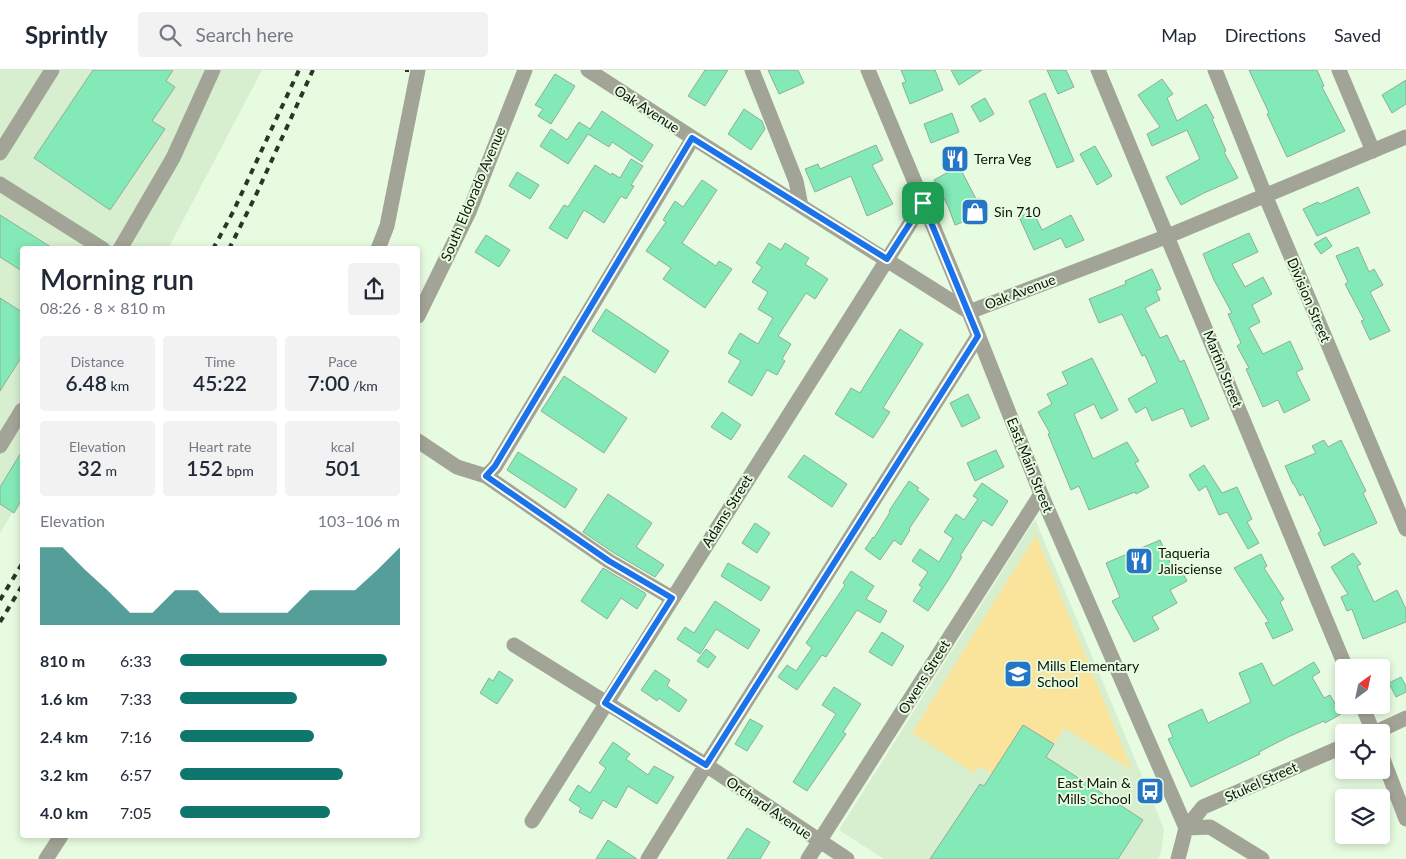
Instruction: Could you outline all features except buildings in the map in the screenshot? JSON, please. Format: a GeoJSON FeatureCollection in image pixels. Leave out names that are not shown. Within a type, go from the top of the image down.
{"type":"FeatureCollection","features":[{"type":"Feature","properties":{"kind":"street"},"geometry":{"type":"LineString","coordinates":[[0,154],[52,70]]}},
{"type":"Feature","properties":{"kind":"street"},"geometry":{"type":"LineString","coordinates":[[122,246],[173,158],[214,70]]}},
{"type":"Feature","properties":{"kind":"street"},"geometry":{"type":"LineString","coordinates":[[379,246],[387,226],[418,70]]}},
{"type":"Feature","properties":{"kind":"street","name":"South Eldorado Avenue"},"geometry":{"type":"LineString","coordinates":[[420,312],[469,212],[525,70]]}},
{"type":"Feature","properties":{"kind":"street","name":"Oak Avenue"},"geometry":{"type":"LineString","coordinates":[[588,70],[604,74],[692,138],[969,312],[1168,236],[1406,137]]}},
{"type":"Feature","properties":{"kind":"street"},"geometry":{"type":"LineString","coordinates":[[752,70],[796,181],[802,206]]}},
{"type":"Feature","properties":{"kind":"street","name":"East Main Street"},"geometry":{"type":"LineString","coordinates":[[868,70],[969,312],[1041,494],[1186,828]]}},
{"type":"Feature","properties":{"kind":"street","name":"Martin Street"},"geometry":{"type":"LineString","coordinates":[[1098,70],[1342,659]]}},
{"type":"Feature","properties":{"kind":"street","name":"Division Street"},"geometry":{"type":"LineString","coordinates":[[1216,70],[1265,195],[1406,529]]}},
{"type":"Feature","properties":{"kind":"street"},"geometry":{"type":"LineString","coordinates":[[1339,70],[1373,151]]}},
{"type":"Feature","properties":{"kind":"street"},"geometry":{"type":"LineString","coordinates":[[486,476],[500,458],[692,138]]}},
{"type":"Feature","properties":{"kind":"street"},"geometry":{"type":"LineString","coordinates":[[0,184],[98,246]]}},
{"type":"Feature","properties":{"kind":"street","name":"Adams Street"},"geometry":{"type":"LineString","coordinates":[[532,821],[923,203]]}},
{"type":"Feature","properties":{"kind":"street"},"geometry":{"type":"LineString","coordinates":[[648,859],[978,336]]}},
{"type":"Feature","properties":{"kind":"street"},"geometry":{"type":"LineString","coordinates":[[0,446],[20,413]]}},
{"type":"Feature","properties":{"kind":"street"},"geometry":{"type":"LineString","coordinates":[[420,442],[457,467],[486,476],[609,561],[672,598]]}},
{"type":"Feature","properties":{"kind":"street","name":"Owens Street"},"geometry":{"type":"LineString","coordinates":[[808,859],[1041,494]]}},
{"type":"Feature","properties":{"kind":"street","name":"Orchard Avenue"},"geometry":{"type":"LineString","coordinates":[[514,645],[706,765],[847,859]]}},
{"type":"Feature","properties":{"kind":"street"},"geometry":{"type":"LineString","coordinates":[[1390,725],[1406,718]]}},
{"type":"Feature","properties":{"kind":"street","name":"Stukel Street"},"geometry":{"type":"LineString","coordinates":[[1186,828],[1203,807],[1335,750]]}},
{"type":"Feature","properties":{"kind":"street"},"geometry":{"type":"LineString","coordinates":[[1390,777],[1406,819]]}},
{"type":"Feature","properties":{"kind":"street"},"geometry":{"type":"LineString","coordinates":[[1178,859],[1186,828],[1210,827],[1262,859]]}},
{"type":"Feature","properties":{"kind":"street"},"geometry":{"type":"LineString","coordinates":[[46,859],[60,838]]}},
{"type":"Feature","properties":{"kind":"shaded area"},"geometry":{"type":"Polygon","coordinates":[[[0,70],[262,70],[170,246],[20,246],[20,500],[0,533],[0,70]]]}},
{"type":"Feature","properties":{"kind":"shaded area","name":"Mills Elementary School"},"geometry":{"type":"Polygon","coordinates":[[[1035,519],[1164,829],[1161,853],[1158,859],[884,859],[839,830],[1035,519]]]}},
{"type":"Feature","properties":{"kind":"shaded area"},"geometry":{"type":"Polygon","coordinates":[[[1036,535],[1132,770],[1064,728],[1054,744],[1023,725],[992,773],[978,766],[974,773],[912,733],[1036,535]]]}},
{"type":"Feature","properties":{"kind":"railway"},"geometry":{"type":"LineString","coordinates":[[215,246],[233,212],[299,70]]}},
{"type":"Feature","properties":{"kind":"railway"},"geometry":{"type":"LineString","coordinates":[[230,246],[313,70]]}},
{"type":"Feature","properties":{"kind":"railway"},"geometry":{"type":"LineString","coordinates":[[0,600],[20,567]]}},
{"type":"Feature","properties":{"kind":"railway"},"geometry":{"type":"LineString","coordinates":[[0,622],[20,589]]}},
{"type":"Feature","properties":{"kind":"place","name":"Terra Veg"},"geometry":{"type":"Point","coordinates":[955,159]}},
{"type":"Feature","properties":{"kind":"place","name":"Sin 710"},"geometry":{"type":"Point","coordinates":[975,212]}},
{"type":"Feature","properties":{"kind":"place","name":"Taqueria Jalisciense"},"geometry":{"type":"Point","coordinates":[1139,561]}},
{"type":"Feature","properties":{"kind":"place","name":"Mills Elementary School"},"geometry":{"type":"Point","coordinates":[1018,674]}},
{"type":"Feature","properties":{"kind":"place","name":"East Main & Mills School"},"geometry":{"type":"Point","coordinates":[1150,791]}},
{"type":"Feature","properties":{"kind":"route"},"geometry":{"type":"LineString","coordinates":[[692,138],[887,259],[923,203],[978,336],[706,765],[605,703],[672,598],[609,561],[486,476],[495,466],[692,138]]}}]}
